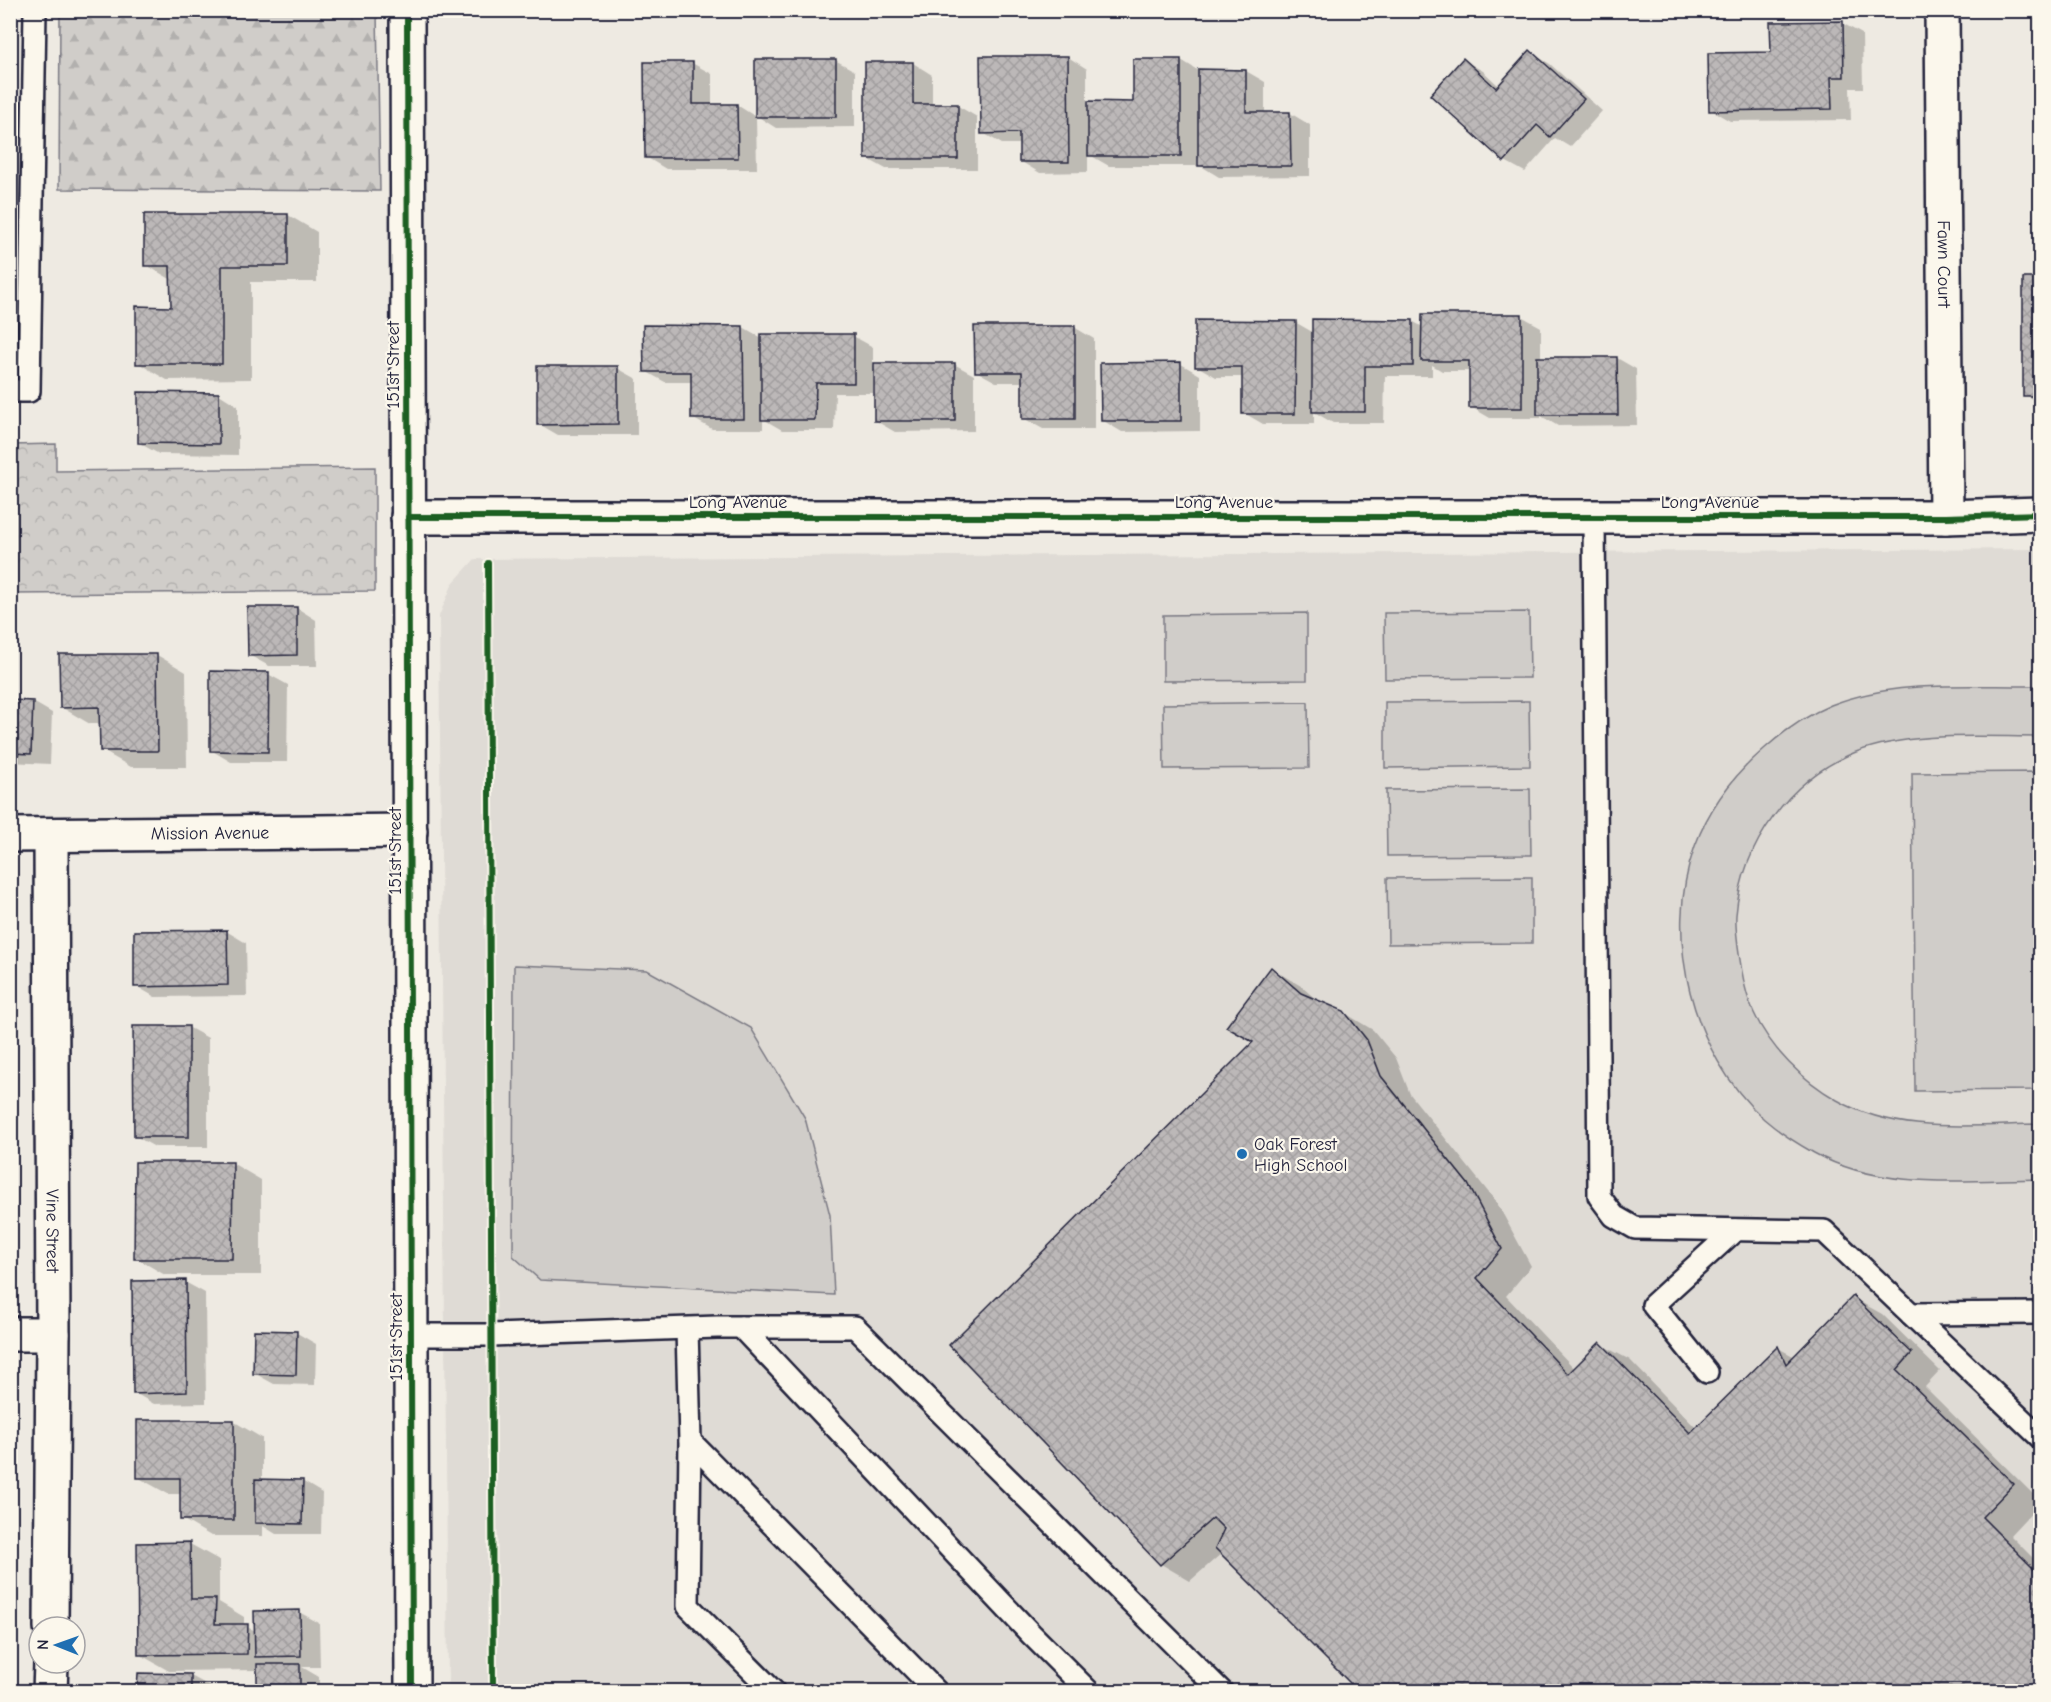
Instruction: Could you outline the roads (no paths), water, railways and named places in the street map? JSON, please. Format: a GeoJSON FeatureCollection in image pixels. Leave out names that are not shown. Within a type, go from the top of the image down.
{"type":"FeatureCollection","features":[{"type":"Feature","properties":{"kind":"street","name":"151st Street"},"geometry":{"type":"LineString","coordinates":[[407,10],[412,1692]]}},
{"type":"Feature","properties":{"kind":"street","name":"Fawn Court"},"geometry":{"type":"LineString","coordinates":[[1942,10],[1946,517]]}},
{"type":"Feature","properties":{"kind":"street","name":"Long Avenue"},"geometry":{"type":"LineString","coordinates":[[408,517],[1946,517],[2040,514]]}},
{"type":"Feature","properties":{"kind":"street","name":"Mission Avenue"},"geometry":{"type":"LineString","coordinates":[[10,835],[410,831]]}},
{"type":"Feature","properties":{"kind":"street","name":"Vine Street"},"geometry":{"type":"LineString","coordinates":[[51,835],[53,1334],[51,1615]]}},
{"type":"Feature","properties":{"kind":"street"},"geometry":{"type":"LineString","coordinates":[[10,1334],[53,1334]]}},
{"type":"Feature","properties":{"kind":"street"},"geometry":{"type":"LineString","coordinates":[[50,1692],[51,1675]]}},
{"type":"Feature","properties":{"kind":"lane"},"geometry":{"type":"LineString","coordinates":[[10,392],[29,392],[35,10]]}},
{"type":"Feature","properties":{"kind":"lane"},"geometry":{"type":"LineString","coordinates":[[1594,517],[1599,1196],[1614,1216],[1635,1228],[1824,1231],[2040,1437]]}},
{"type":"Feature","properties":{"kind":"lane"},"geometry":{"type":"LineString","coordinates":[[1707,1372],[1653,1305],[1735,1230]]}},
{"type":"Feature","properties":{"kind":"lane"},"geometry":{"type":"LineString","coordinates":[[1911,1314],[2040,1314]]}},
{"type":"Feature","properties":{"kind":"lane"},"geometry":{"type":"LineString","coordinates":[[411,1335],[492,1335],[741,1327],[855,1327],[1222,1692]]}},
{"type":"Feature","properties":{"kind":"lane"},"geometry":{"type":"LineString","coordinates":[[741,1327],[1031,1634],[1089,1692]]}},
{"type":"Feature","properties":{"kind":"lane"},"geometry":{"type":"LineString","coordinates":[[687,1329],[690,1441],[688,1606],[774,1692]]}},
{"type":"Feature","properties":{"kind":"lane"},"geometry":{"type":"LineString","coordinates":[[690,1441],[937,1692]]}},
{"type":"Feature","properties":{"kind":"place","name":"Oak Forest High School"},"geometry":{"type":"Point","coordinates":[1242,1154]}}]}
